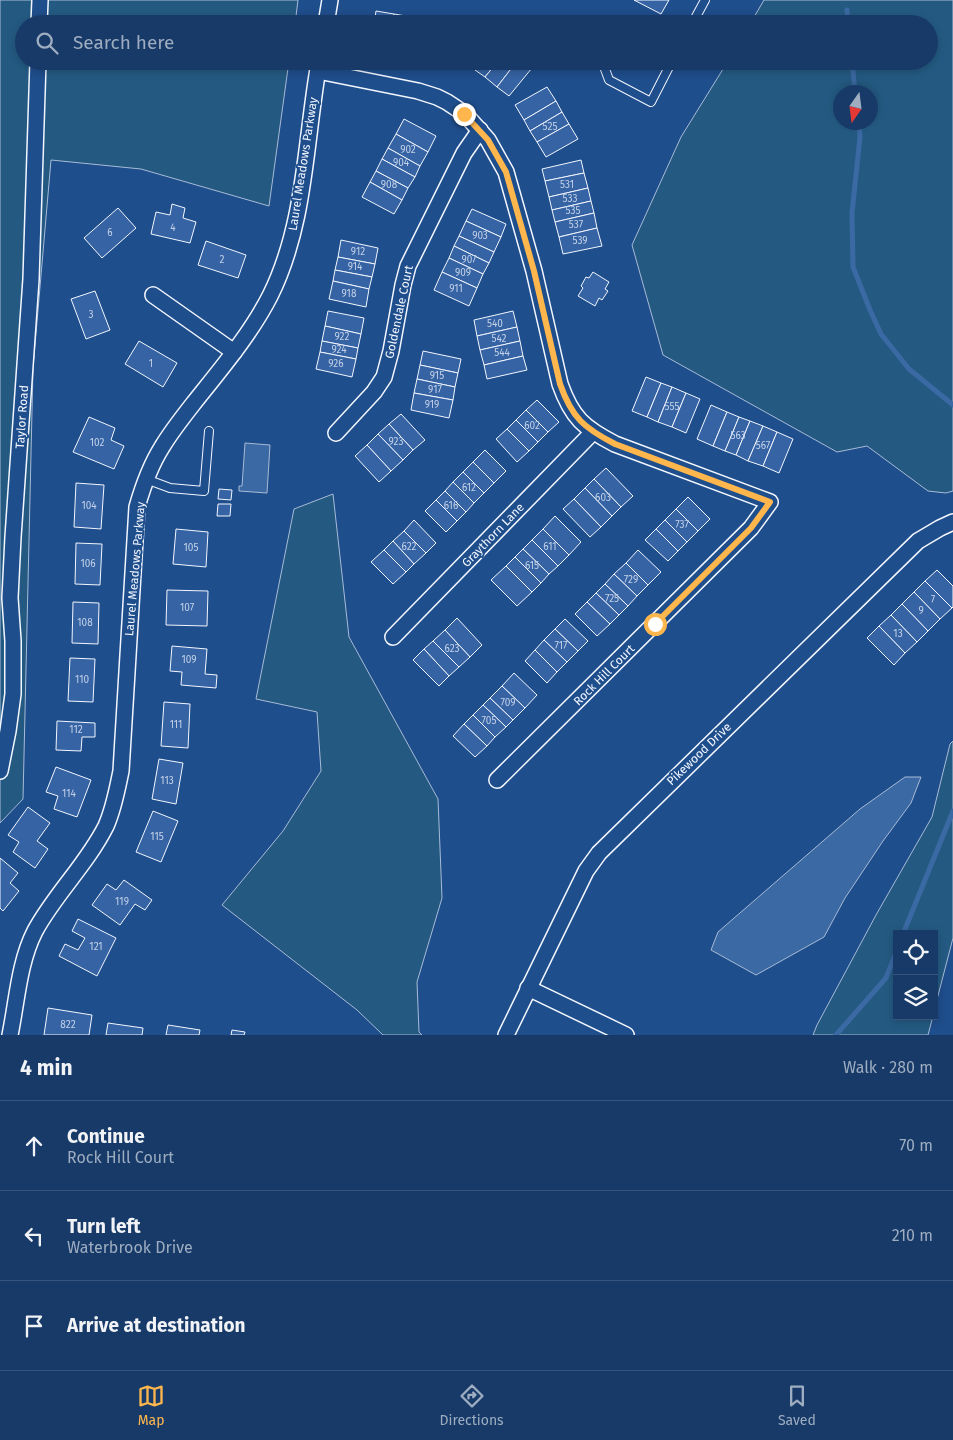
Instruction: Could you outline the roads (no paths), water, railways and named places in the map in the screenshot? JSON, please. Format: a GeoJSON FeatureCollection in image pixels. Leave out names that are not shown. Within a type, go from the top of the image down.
{"type":"FeatureCollection","features":[{"type":"Feature","properties":{"kind":"street"},"geometry":{"type":"LineString","coordinates":[[39,15],[40,0]]}},
{"type":"Feature","properties":{"kind":"street"},"geometry":{"type":"LineString","coordinates":[[328,15],[330,0]]}},
{"type":"Feature","properties":{"kind":"street","name":"Taylor Road"},"geometry":{"type":"LineString","coordinates":[[0,772],[13,694],[13,641],[10,598],[31,279],[38,70]]}},
{"type":"Feature","properties":{"kind":"street","name":"Laurel Meadows Parkway"},"geometry":{"type":"LineString","coordinates":[[10,1035],[26,954],[35,932],[106,826],[115,801],[120,770],[137,507],[146,479],[158,453],[172,431],[234,352],[258,317],[279,275],[293,233],[318,70]]}},
{"type":"Feature","properties":{"kind":"street"},"geometry":{"type":"LineString","coordinates":[[336,70],[418,90],[437,97],[464,114],[488,140],[506,172],[534,271],[564,398],[573,413],[593,432]]}},
{"type":"Feature","properties":{"kind":"street","name":"Goldendale Court"},"geometry":{"type":"LineString","coordinates":[[336,433],[374,392],[384,376],[391,351],[408,266],[464,153],[480,130]]}},
{"type":"Feature","properties":{"kind":"street"},"geometry":{"type":"LineString","coordinates":[[153,295],[234,352]]}},
{"type":"Feature","properties":{"kind":"street","name":"Rock Hill Court"},"geometry":{"type":"LineString","coordinates":[[497,780],[751,528],[770,502],[615,444],[593,432]]}},
{"type":"Feature","properties":{"kind":"street","name":"Graythorn Lane"},"geometry":{"type":"LineString","coordinates":[[392,637],[593,432]]}},
{"type":"Feature","properties":{"kind":"street","name":"Pikewood Drive"},"geometry":{"type":"LineString","coordinates":[[506,1035],[586,871],[599,853],[918,541],[953,522]]}},
{"type":"Feature","properties":{"kind":"street"},"geometry":{"type":"LineString","coordinates":[[528,988],[626,1035]]}},
{"type":"Feature","properties":{"kind":"lane"},"geometry":{"type":"LineString","coordinates":[[697,15],[705,0]]}},
{"type":"Feature","properties":{"kind":"lane"},"geometry":{"type":"LineString","coordinates":[[605,70],[609,80],[651,102],[667,70]]}},
{"type":"Feature","properties":{"kind":"lane"},"geometry":{"type":"LineString","coordinates":[[146,479],[170,488],[204,492],[209,431]]}},
{"type":"Feature","properties":{"kind":"waterway"},"geometry":{"type":"LineString","coordinates":[[847,10],[847,15]]}},
{"type":"Feature","properties":{"kind":"waterway"},"geometry":{"type":"LineString","coordinates":[[853,70],[854,85]]}},
{"type":"Feature","properties":{"kind":"waterway"},"geometry":{"type":"LineString","coordinates":[[860,130],[852,213],[853,267],[881,334],[909,369],[953,405]]}},
{"type":"Feature","properties":{"kind":"waterway"},"geometry":{"type":"LineString","coordinates":[[905,930],[953,811]]}},
{"type":"Feature","properties":{"kind":"waterway"},"geometry":{"type":"LineString","coordinates":[[836,1035],[886,978],[893,960]]}}]}
